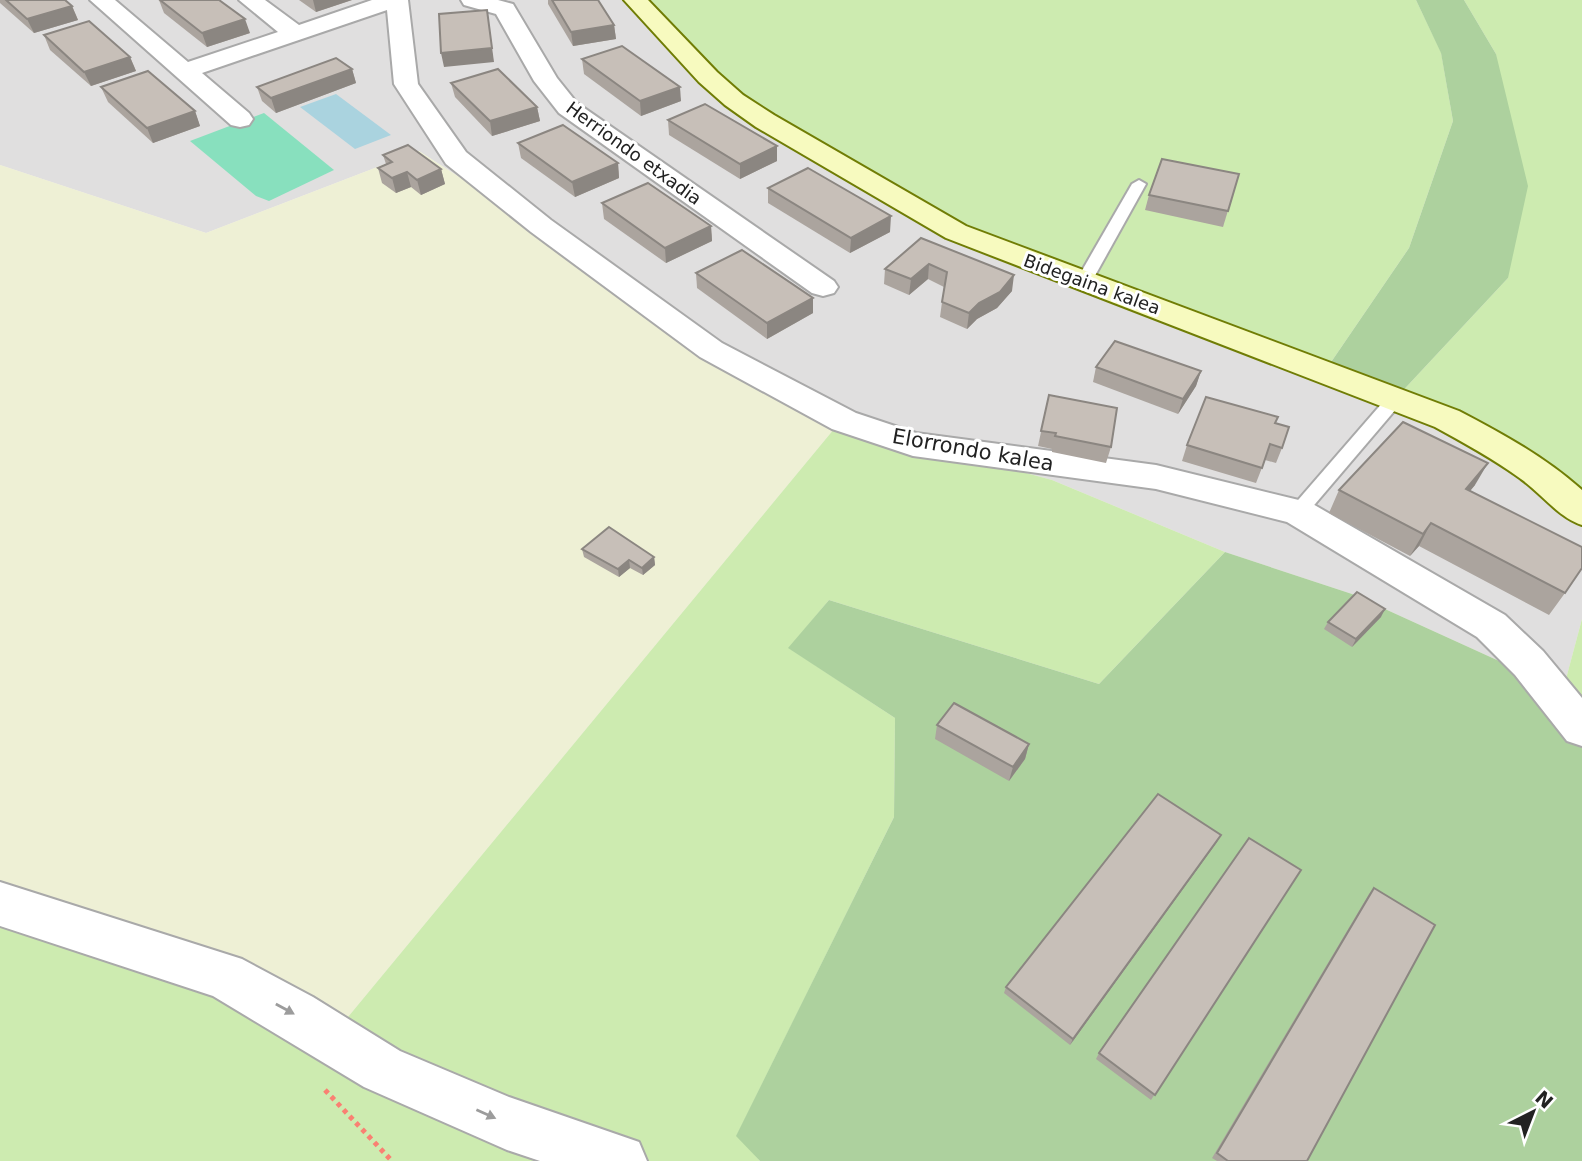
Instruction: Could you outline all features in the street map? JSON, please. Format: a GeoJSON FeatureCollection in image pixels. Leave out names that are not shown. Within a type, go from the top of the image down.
{"type":"FeatureCollection","features":[{"type":"Feature","properties":{"kind":"street"},"geometry":{"type":"LineString","coordinates":[[101,0],[240,119]]}},
{"type":"Feature","properties":{"kind":"street"},"geometry":{"type":"LineString","coordinates":[[250,0],[295,33]]}},
{"type":"Feature","properties":{"kind":"street"},"geometry":{"type":"LineString","coordinates":[[185,71],[396,0]]}},
{"type":"Feature","properties":{"kind":"street","name":"Elorrondo kalea"},"geometry":{"type":"LineString","coordinates":[[396,0],[406,83],[456,158],[541,226],[711,351],[844,421],[914,443],[988,456],[1156,477],[1298,512],[1492,626],[1529,663],[1582,728]]}},
{"type":"Feature","properties":{"kind":"street","name":"Herriondo etxadia"},"geometry":{"type":"LineString","coordinates":[[472,0],[505,9],[545,81],[568,108],[823,287]]}},
{"type":"Feature","properties":{"kind":"street","name":"Bidegaina kalea"},"geometry":{"type":"LineString","coordinates":[[635,0],[708,77],[734,100],[765,121],[956,232],[1447,419],[1491,442],[1528,466],[1582,512]]}},
{"type":"Feature","properties":{"kind":"street"},"geometry":{"type":"LineString","coordinates":[[0,904],[225,976],[295,1015],[382,1069],[507,1123],[620,1161]]}},
{"type":"Feature","properties":{"kind":"lane"},"geometry":{"type":"LineString","coordinates":[[1084,281],[1139,184]]}},
{"type":"Feature","properties":{"kind":"lane"},"geometry":{"type":"LineString","coordinates":[[1298,512],[1396,398]]}},
{"type":"Feature","properties":{"kind":"shaded area"},"geometry":{"type":"Polygon","coordinates":[[[0,0],[635,0],[1396,398],[1582,512],[1582,619],[1563,690],[1352,594],[1225,552],[1052,480],[839,423],[419,151],[206,233],[0,165],[0,0]]]}},
{"type":"Feature","properties":{"kind":"green space"},"geometry":{"type":"Polygon","coordinates":[[[635,0],[1416,0],[1441,52],[1453,121],[1409,248],[1325,371],[1019,258],[765,121],[635,0]]]}},
{"type":"Feature","properties":{"kind":"green space"},"geometry":{"type":"Polygon","coordinates":[[[1416,0],[1464,0],[1496,54],[1528,186],[1508,278],[1396,398],[1325,371],[1409,248],[1453,121],[1441,53],[1416,0]]]}},
{"type":"Feature","properties":{"kind":"green space"},"geometry":{"type":"Polygon","coordinates":[[[1464,0],[1582,0],[1582,512],[1396,398],[1508,278],[1496,54],[1464,0]]]}},
{"type":"Feature","properties":{"kind":"green space"},"geometry":{"type":"Polygon","coordinates":[[[264,113],[334,170],[269,201],[256,196],[190,141],[264,113]]]}},
{"type":"Feature","properties":{"kind":"green space"},"geometry":{"type":"Polygon","coordinates":[[[419,151],[839,423],[329,1040],[0,882],[0,165],[206,233],[419,151]]]}},
{"type":"Feature","properties":{"kind":"green space"},"geometry":{"type":"Polygon","coordinates":[[[839,423],[1052,480],[1225,552],[1099,684],[829,600],[789,648],[895,718],[894,817],[737,1135],[760,1161],[0,1161],[0,882],[329,1040],[839,423]]]}},
{"type":"Feature","properties":{"kind":"green space"},"geometry":{"type":"Polygon","coordinates":[[[1225,552],[1352,594],[1563,690],[1582,708],[1582,1161],[760,1161],[736,1136],[894,817],[895,718],[788,648],[829,600],[1099,684],[1225,552]]]}},
{"type":"Feature","properties":{"kind":"green space"},"geometry":{"type":"Polygon","coordinates":[[[1582,619],[1582,708],[1563,690],[1582,619]]]}},
{"type":"Feature","properties":{"kind":"water"},"geometry":{"type":"Polygon","coordinates":[[[336,94],[391,135],[355,149],[300,107],[336,94]]]}},
{"type":"Feature","properties":{"kind":"building"},"geometry":{"type":"Polygon","coordinates":[[[6,0],[65,0],[72,6],[27,19],[6,0]]]}},
{"type":"Feature","properties":{"kind":"building"},"geometry":{"type":"Polygon","coordinates":[[[160,0],[219,0],[245,19],[202,33],[160,0]]]}},
{"type":"Feature","properties":{"kind":"building"},"geometry":{"type":"Polygon","coordinates":[[[552,0],[598,0],[614,25],[571,32],[552,0]]]}},
{"type":"Feature","properties":{"kind":"building"},"geometry":{"type":"Polygon","coordinates":[[[487,10],[492,48],[441,53],[439,14],[487,10]]]}},
{"type":"Feature","properties":{"kind":"building"},"geometry":{"type":"Polygon","coordinates":[[[89,21],[130,57],[84,72],[44,35],[89,21]]]}},
{"type":"Feature","properties":{"kind":"building"},"geometry":{"type":"Polygon","coordinates":[[[622,46],[680,87],[640,101],[582,59],[622,46]]]}},
{"type":"Feature","properties":{"kind":"building"},"geometry":{"type":"Polygon","coordinates":[[[336,58],[352,69],[271,98],[257,87],[336,58]]]}},
{"type":"Feature","properties":{"kind":"building"},"geometry":{"type":"Polygon","coordinates":[[[498,69],[537,107],[490,121],[451,83],[498,69]]]}},
{"type":"Feature","properties":{"kind":"building"},"geometry":{"type":"Polygon","coordinates":[[[148,71],[195,111],[147,128],[101,87],[148,71]]]}},
{"type":"Feature","properties":{"kind":"building"},"geometry":{"type":"Polygon","coordinates":[[[705,104],[777,146],[740,164],[668,120],[705,104]]]}},
{"type":"Feature","properties":{"kind":"building"},"geometry":{"type":"Polygon","coordinates":[[[563,125],[618,163],[572,182],[518,143],[563,125]]]}},
{"type":"Feature","properties":{"kind":"building"},"geometry":{"type":"Polygon","coordinates":[[[408,145],[441,169],[417,180],[407,172],[392,178],[378,168],[392,162],[383,155],[408,145]]]}},
{"type":"Feature","properties":{"kind":"building"},"geometry":{"type":"Polygon","coordinates":[[[1162,159],[1239,174],[1228,211],[1149,195],[1162,159]]]}},
{"type":"Feature","properties":{"kind":"building"},"geometry":{"type":"Polygon","coordinates":[[[808,168],[891,216],[851,238],[768,188],[808,168]]]}},
{"type":"Feature","properties":{"kind":"building"},"geometry":{"type":"Polygon","coordinates":[[[648,183],[711,226],[665,248],[602,203],[648,183]]]}},
{"type":"Feature","properties":{"kind":"building"},"geometry":{"type":"Polygon","coordinates":[[[921,238],[1014,275],[1000,292],[979,303],[969,313],[942,302],[947,272],[929,264],[911,279],[885,269],[921,238]]]}},
{"type":"Feature","properties":{"kind":"building"},"geometry":{"type":"Polygon","coordinates":[[[742,250],[813,298],[767,323],[696,273],[742,250]]]}},
{"type":"Feature","properties":{"kind":"building"},"geometry":{"type":"Polygon","coordinates":[[[1115,341],[1201,371],[1183,399],[1096,367],[1115,341]]]}},
{"type":"Feature","properties":{"kind":"building"},"geometry":{"type":"Polygon","coordinates":[[[1049,395],[1117,408],[1111,447],[1041,431],[1049,395]]]}},
{"type":"Feature","properties":{"kind":"building"},"geometry":{"type":"Polygon","coordinates":[[[1206,397],[1278,417],[1275,423],[1289,427],[1282,448],[1270,444],[1262,468],[1187,445],[1206,397]]]}},
{"type":"Feature","properties":{"kind":"building"},"geometry":{"type":"Polygon","coordinates":[[[1403,422],[1488,463],[1466,489],[1582,547],[1582,568],[1565,593],[1431,523],[1423,534],[1339,490],[1403,422]]]}},
{"type":"Feature","properties":{"kind":"building"},"geometry":{"type":"Polygon","coordinates":[[[609,527],[654,557],[642,568],[629,560],[618,569],[582,549],[609,527]]]}},
{"type":"Feature","properties":{"kind":"building"},"geometry":{"type":"Polygon","coordinates":[[[1357,592],[1385,609],[1356,639],[1328,622],[1357,592]]]}},
{"type":"Feature","properties":{"kind":"building"},"geometry":{"type":"Polygon","coordinates":[[[954,703],[1029,744],[1013,767],[937,725],[954,703]]]}},
{"type":"Feature","properties":{"kind":"building"},"geometry":{"type":"Polygon","coordinates":[[[1158,794],[1221,835],[1073,1039],[1006,987],[1158,794]]]}},
{"type":"Feature","properties":{"kind":"building"},"geometry":{"type":"Polygon","coordinates":[[[1249,838],[1301,870],[1155,1095],[1099,1053],[1249,838]]]}},
{"type":"Feature","properties":{"kind":"building"},"geometry":{"type":"Polygon","coordinates":[[[1374,888],[1435,925],[1307,1161],[1228,1161],[1217,1153],[1374,888]]]}}]}
